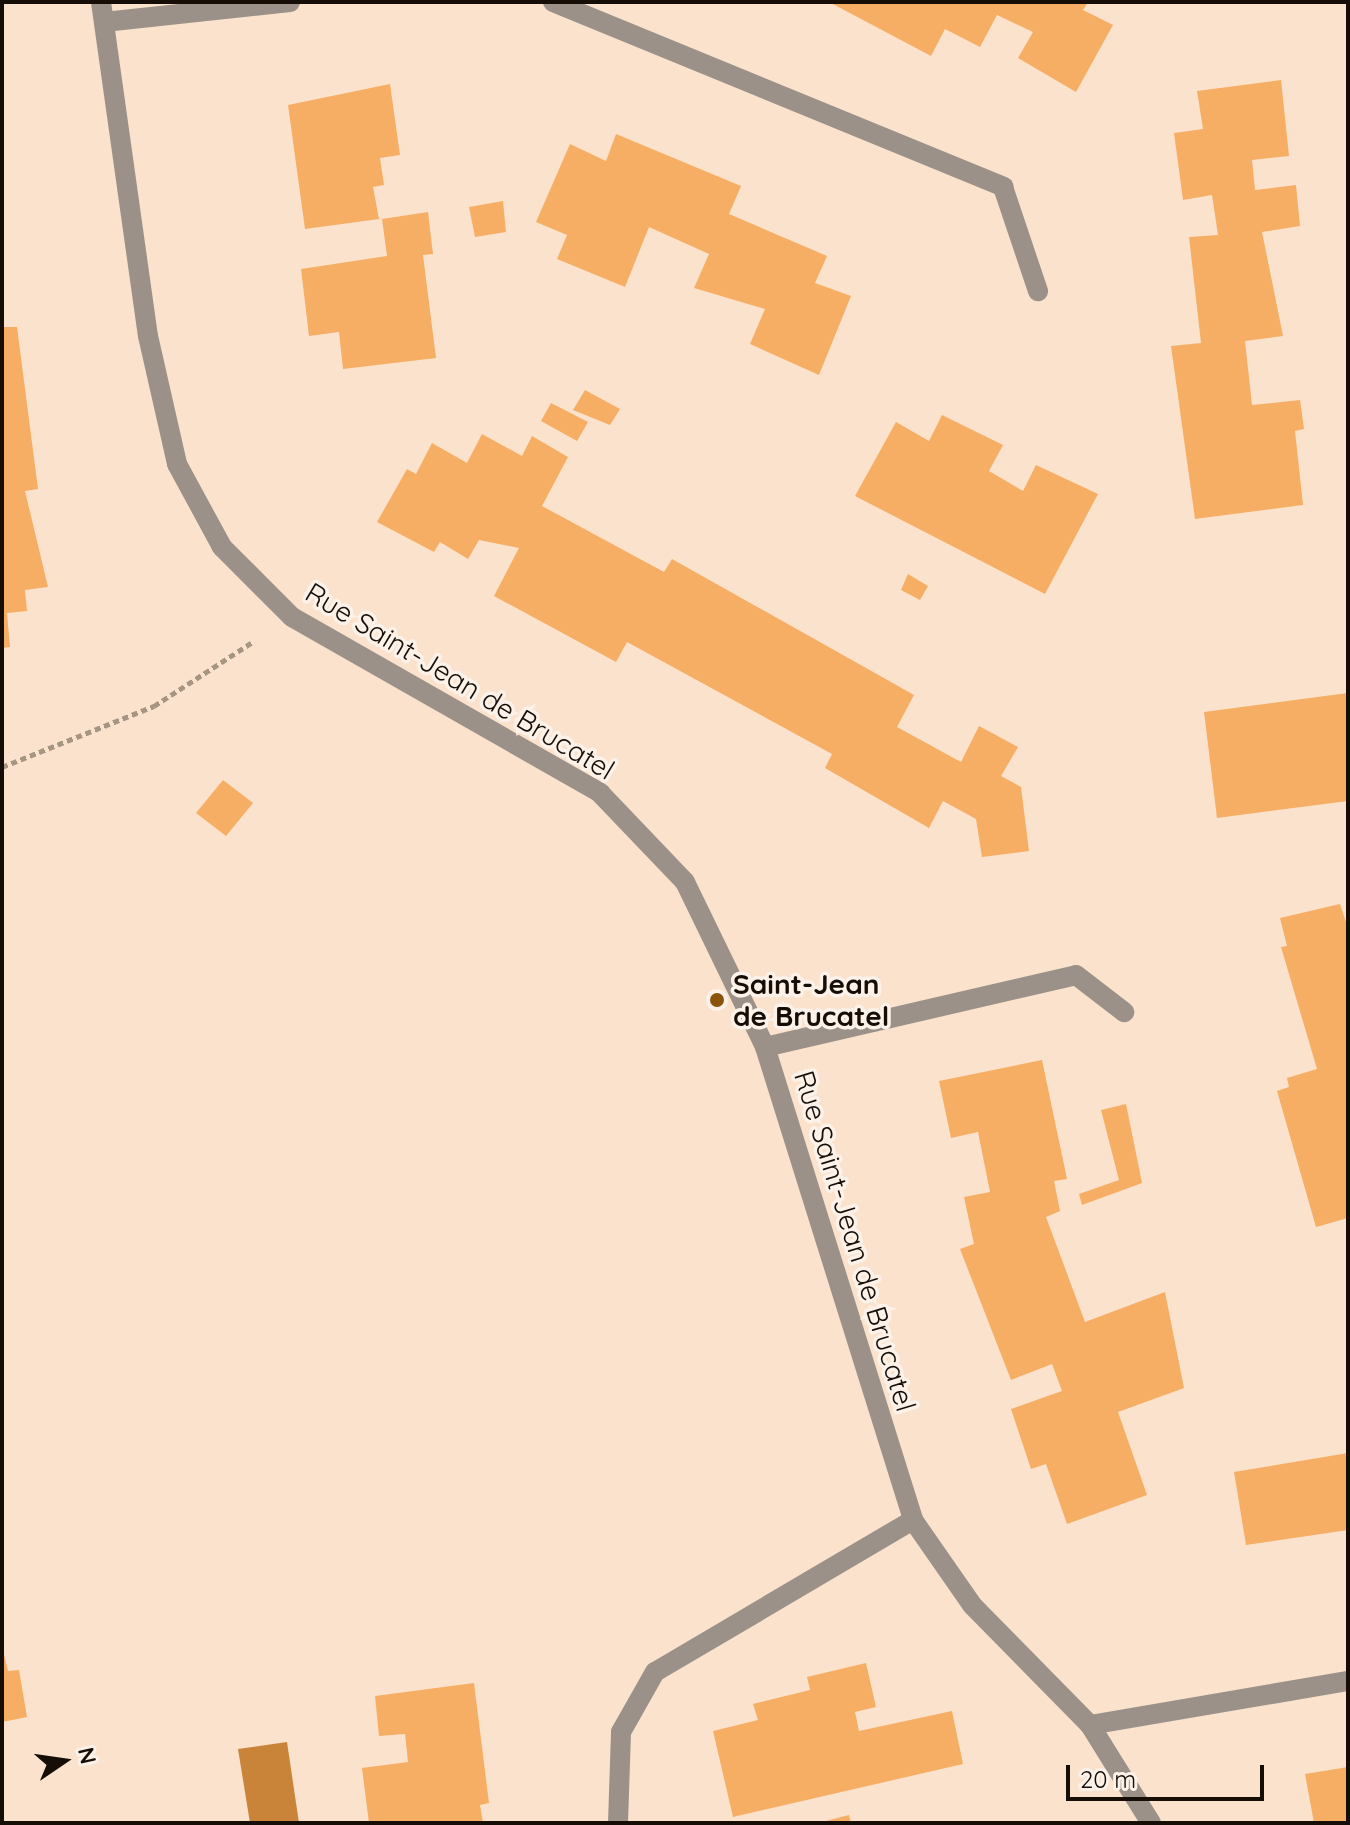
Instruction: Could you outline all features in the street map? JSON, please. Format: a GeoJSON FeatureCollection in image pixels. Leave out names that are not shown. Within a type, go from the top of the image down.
{"type":"FeatureCollection","features":[{"type":"Feature","properties":{"kind":"street"},"geometry":{"type":"LineString","coordinates":[[103,12],[290,2]]}},
{"type":"Feature","properties":{"kind":"street"},"geometry":{"type":"LineString","coordinates":[[553,2],[1003,187],[1038,291]]}},
{"type":"Feature","properties":{"kind":"street","name":"Rue Saint-Jean de Brucatel"},"geometry":{"type":"LineString","coordinates":[[103,12],[148,336],[177,464],[222,547],[292,617],[600,793],[685,882],[765,1047],[913,1520],[972,1605],[1090,1725],[1151,1823]]}},
{"type":"Feature","properties":{"kind":"street"},"geometry":{"type":"LineString","coordinates":[[765,1047],[1076,975],[1124,1012]]}},
{"type":"Feature","properties":{"kind":"street"},"geometry":{"type":"LineString","coordinates":[[618,1823],[621,1732],[655,1672],[913,1520]]}},
{"type":"Feature","properties":{"kind":"street"},"geometry":{"type":"LineString","coordinates":[[1090,1725],[1348,1681]]}},
{"type":"Feature","properties":{"kind":"path"},"geometry":{"type":"LineString","coordinates":[[2,767],[154,706],[292,617]]}},
{"type":"Feature","properties":{"kind":"shaded area"},"geometry":{"type":"Polygon","coordinates":[[[287,1742],[299,1823],[250,1823],[238,1749],[287,1742]]]}},
{"type":"Feature","properties":{"kind":"building"},"geometry":{"type":"Polygon","coordinates":[[[829,2],[1088,2],[1083,10],[1113,25],[1076,92],[1018,58],[1033,32],[997,15],[980,47],[945,29],[931,56],[829,2]]]}},
{"type":"Feature","properties":{"kind":"building"},"geometry":{"type":"Polygon","coordinates":[[[1281,80],[1289,156],[1252,160],[1255,190],[1296,185],[1300,226],[1262,232],[1283,336],[1245,341],[1252,405],[1300,400],[1304,429],[1295,431],[1303,505],[1195,519],[1171,346],[1201,343],[1189,237],[1218,235],[1212,195],[1183,200],[1174,133],[1203,129],[1197,91],[1281,80]]]}},
{"type":"Feature","properties":{"kind":"building"},"geometry":{"type":"Polygon","coordinates":[[[390,84],[400,155],[380,158],[384,185],[373,187],[379,219],[305,229],[288,105],[390,84]]]}},
{"type":"Feature","properties":{"kind":"building"},"geometry":{"type":"Polygon","coordinates":[[[616,134],[741,186],[729,214],[827,256],[815,283],[851,296],[819,375],[750,344],[765,309],[694,288],[709,254],[649,227],[625,287],[557,259],[567,235],[536,222],[570,144],[606,161],[616,134]]]}},
{"type":"Feature","properties":{"kind":"building"},"geometry":{"type":"Polygon","coordinates":[[[503,201],[506,232],[475,237],[469,207],[503,201]]]}},
{"type":"Feature","properties":{"kind":"building"},"geometry":{"type":"Polygon","coordinates":[[[428,212],[433,254],[423,255],[436,358],[343,369],[339,332],[309,336],[301,269],[387,256],[382,219],[428,212]]]}},
{"type":"Feature","properties":{"kind":"building"},"geometry":{"type":"Polygon","coordinates":[[[2,327],[17,327],[38,489],[25,491],[48,587],[25,590],[27,611],[7,613],[10,647],[2,648],[2,327]]]}},
{"type":"Feature","properties":{"kind":"building"},"geometry":{"type":"Polygon","coordinates":[[[585,390],[620,409],[610,425],[573,410],[585,390]]]}},
{"type":"Feature","properties":{"kind":"building"},"geometry":{"type":"Polygon","coordinates":[[[551,403],[588,422],[577,441],[541,421],[551,403]]]}},
{"type":"Feature","properties":{"kind":"building"},"geometry":{"type":"Polygon","coordinates":[[[942,415],[1003,445],[989,471],[1023,491],[1036,465],[1098,494],[1045,594],[855,496],[896,422],[929,441],[942,415]]]}},
{"type":"Feature","properties":{"kind":"building"},"geometry":{"type":"Polygon","coordinates":[[[482,434],[522,456],[532,436],[568,457],[542,506],[664,572],[672,559],[914,695],[897,727],[961,762],[979,726],[1018,747],[1001,776],[1021,787],[1029,851],[982,857],[976,819],[943,801],[929,828],[825,768],[832,754],[627,642],[616,662],[494,596],[519,548],[479,540],[468,559],[440,542],[434,552],[377,522],[407,469],[416,474],[432,443],[467,463],[482,434]]]}},
{"type":"Feature","properties":{"kind":"building"},"geometry":{"type":"Polygon","coordinates":[[[908,574],[928,586],[920,600],[901,590],[908,574]]]}},
{"type":"Feature","properties":{"kind":"building"},"geometry":{"type":"Polygon","coordinates":[[[1348,693],[1348,801],[1217,818],[1204,712],[1348,693]]]}},
{"type":"Feature","properties":{"kind":"building"},"geometry":{"type":"Polygon","coordinates":[[[223,780],[253,803],[226,836],[196,813],[223,780]]]}},
{"type":"Feature","properties":{"kind":"building"},"geometry":{"type":"Polygon","coordinates":[[[1340,904],[1348,928],[1348,1218],[1316,1227],[1277,1091],[1289,1087],[1287,1078],[1317,1069],[1281,947],[1287,946],[1280,918],[1340,904]]]}},
{"type":"Feature","properties":{"kind":"building"},"geometry":{"type":"Polygon","coordinates":[[[1042,1060],[1067,1179],[1054,1181],[1060,1211],[1046,1217],[1085,1322],[1165,1292],[1184,1388],[1118,1412],[1147,1495],[1067,1524],[1046,1464],[1031,1469],[1011,1409],[1062,1391],[1052,1364],[1011,1380],[960,1249],[974,1244],[964,1197],[990,1192],[978,1132],[951,1138],[939,1081],[1042,1060]]]}},
{"type":"Feature","properties":{"kind":"building"},"geometry":{"type":"Polygon","coordinates":[[[1126,1104],[1142,1183],[1082,1205],[1079,1194],[1119,1180],[1101,1110],[1126,1104]]]}},
{"type":"Feature","properties":{"kind":"building"},"geometry":{"type":"Polygon","coordinates":[[[1348,1453],[1348,1530],[1246,1545],[1234,1472],[1348,1453]]]}},
{"type":"Feature","properties":{"kind":"building"},"geometry":{"type":"Polygon","coordinates":[[[2,1646],[8,1671],[19,1670],[27,1717],[2,1722],[2,1646]]]}},
{"type":"Feature","properties":{"kind":"building"},"geometry":{"type":"Polygon","coordinates":[[[866,1663],[876,1707],[855,1712],[859,1731],[952,1711],[963,1764],[733,1817],[713,1731],[758,1720],[753,1704],[810,1690],[807,1677],[866,1663]]]}},
{"type":"Feature","properties":{"kind":"building"},"geometry":{"type":"Polygon","coordinates":[[[474,1683],[489,1803],[480,1805],[483,1823],[369,1823],[362,1768],[408,1762],[405,1734],[379,1736],[375,1696],[474,1683]]]}},
{"type":"Feature","properties":{"kind":"building"},"geometry":{"type":"Polygon","coordinates":[[[1348,1767],[1348,1823],[1314,1823],[1305,1774],[1348,1767]]]}},
{"type":"Feature","properties":{"kind":"building"},"geometry":{"type":"Polygon","coordinates":[[[849,1815],[851,1823],[822,1823],[822,1822],[849,1815]]]}},
{"type":"Feature","properties":{"kind":"place","name":"Saint-Jean de Brucatel"},"geometry":{"type":"Point","coordinates":[717,1000]}}]}
